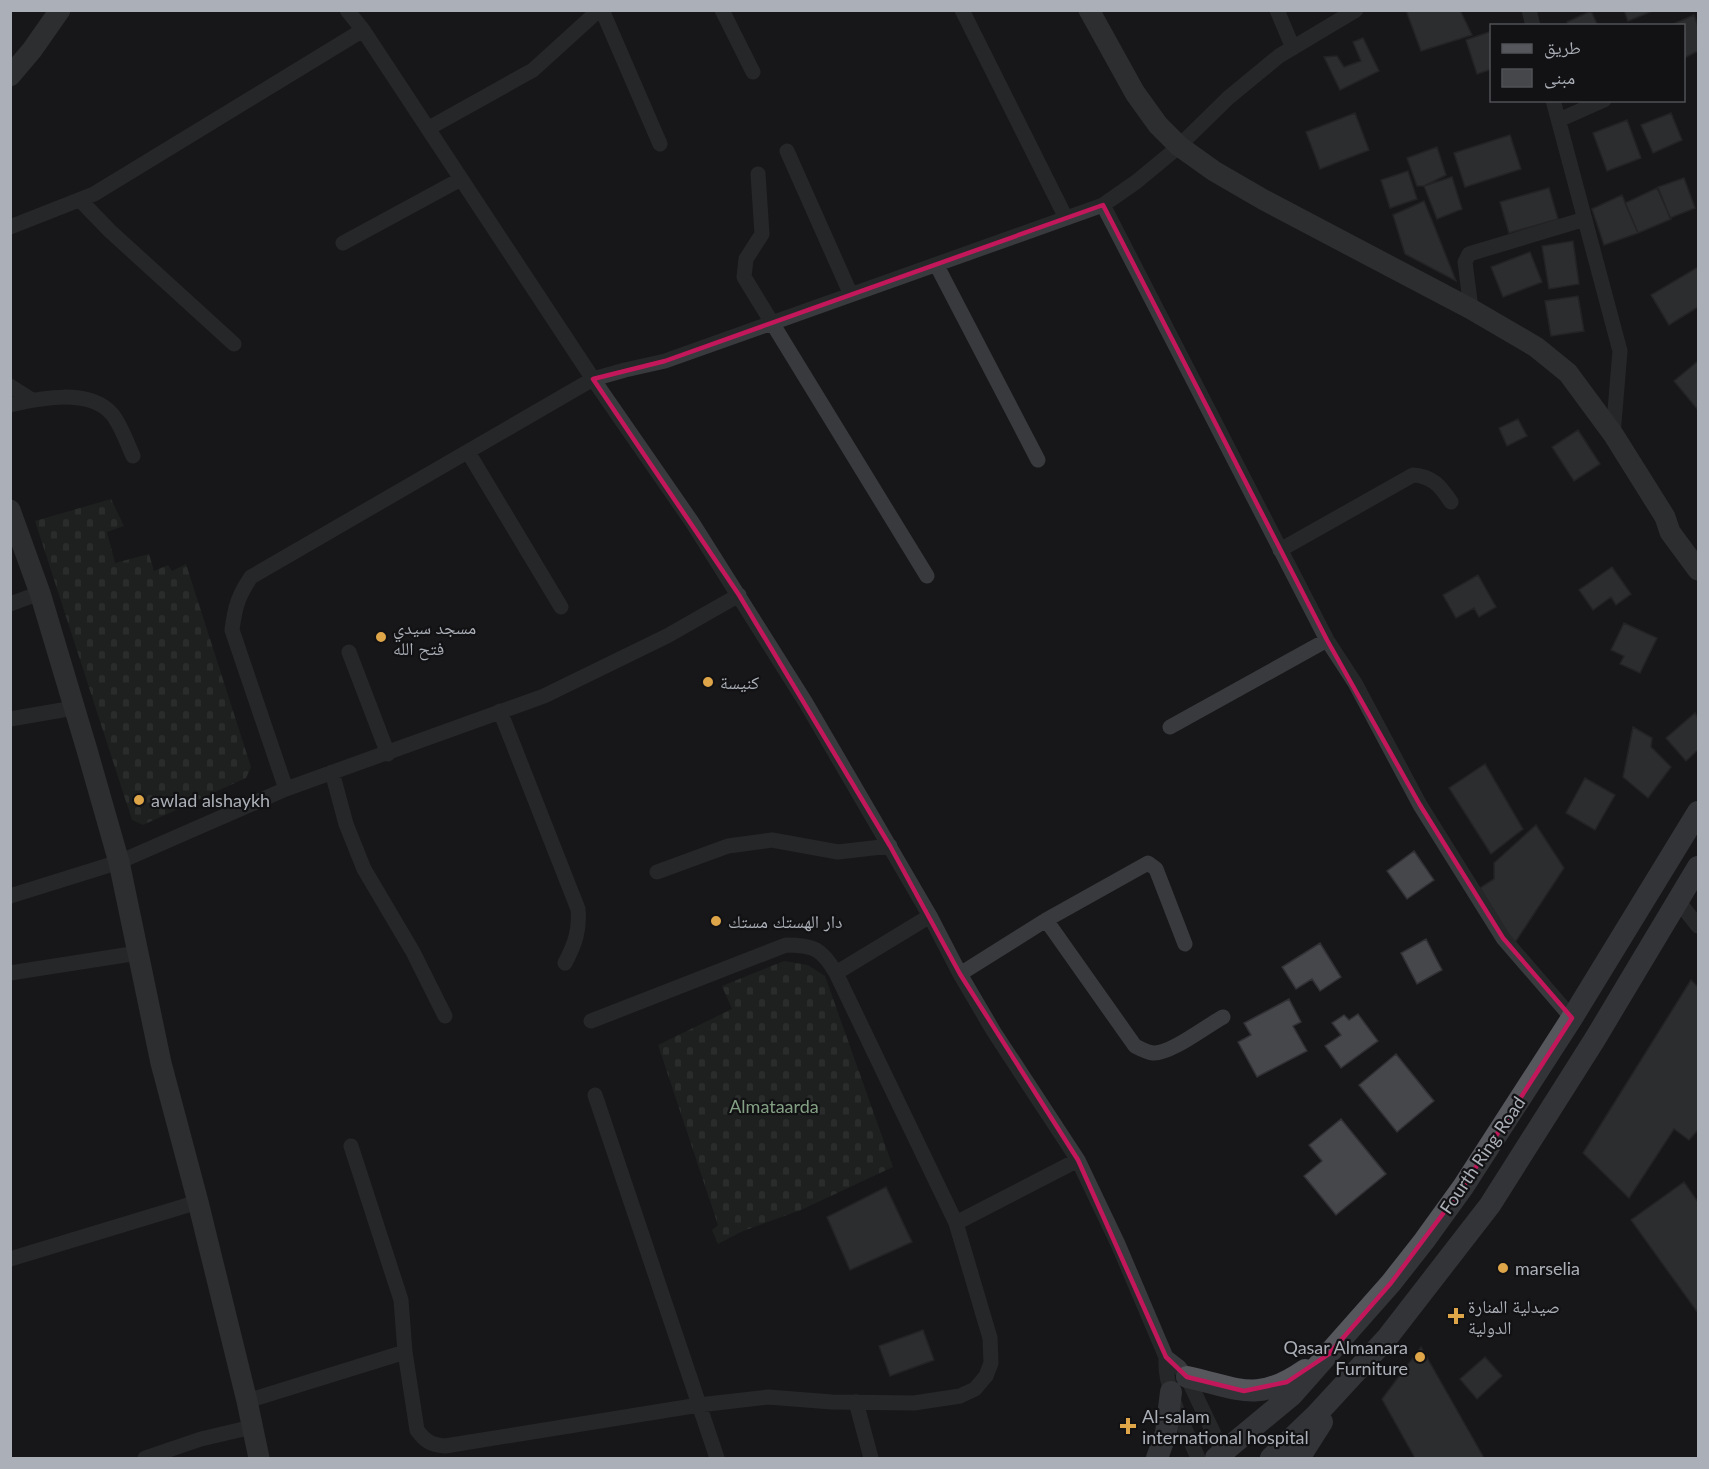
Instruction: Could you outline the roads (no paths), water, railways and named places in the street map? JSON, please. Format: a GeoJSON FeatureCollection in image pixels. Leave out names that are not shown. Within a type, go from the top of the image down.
{"type":"FeatureCollection","features":[{"type":"Feature","properties":{"kind":"main road","name":"Fourth Ring Road"},"geometry":{"type":"LineString","coordinates":[[1221,1457],[1292,1395],[1392,1283],[1450,1205],[1572,1018],[1698,812]]}},
{"type":"Feature","properties":{"kind":"main road","name":"Fourth Ring Road"},"geometry":{"type":"LineString","coordinates":[[1271,1458],[1353,1376],[1387,1338],[1490,1205],[1595,1039],[1698,867]]}},
{"type":"Feature","properties":{"kind":"main road"},"geometry":{"type":"LineString","coordinates":[[1157,1458],[1179,1385],[1244,1391],[1265,1390],[1287,1382],[1329,1354]]}},
{"type":"Feature","properties":{"kind":"main road"},"geometry":{"type":"LineString","coordinates":[[1299,1458],[1353,1376]]}},
{"type":"Feature","properties":{"kind":"street"},"geometry":{"type":"LineString","coordinates":[[10,76],[32,50],[60,10]]}},
{"type":"Feature","properties":{"kind":"street"},"geometry":{"type":"LineString","coordinates":[[347,10],[363,30],[593,379],[659,474],[739,595],[806,703],[930,916],[960,975],[994,1032],[1078,1160],[1118,1244],[1166,1357],[1165,1371],[1179,1385],[1221,1457]]}},
{"type":"Feature","properties":{"kind":"street"},"geometry":{"type":"LineString","coordinates":[[429,129],[533,70],[601,10],[660,144]]}},
{"type":"Feature","properties":{"kind":"street"},"geometry":{"type":"LineString","coordinates":[[722,10],[753,72]]}},
{"type":"Feature","properties":{"kind":"street"},"geometry":{"type":"LineString","coordinates":[[962,10],[1066,218]]}},
{"type":"Feature","properties":{"kind":"street"},"geometry":{"type":"LineString","coordinates":[[1089,10],[1135,93],[1158,125],[1179,146],[1214,171],[1264,200],[1471,309],[1536,347],[1568,373],[1613,434],[1665,517],[1670,532],[1698,570]]}},
{"type":"Feature","properties":{"kind":"street"},"geometry":{"type":"LineString","coordinates":[[1277,10],[1293,48]]}},
{"type":"Feature","properties":{"kind":"street"},"geometry":{"type":"LineString","coordinates":[[286,789],[232,630],[240,593],[251,577],[593,379],[665,361],[1103,205],[1136,182],[1179,146],[1228,98],[1279,56],[1356,10]]}},
{"type":"Feature","properties":{"kind":"street"},"geometry":{"type":"LineString","coordinates":[[10,227],[94,194],[363,30]]}},
{"type":"Feature","properties":{"kind":"street"},"geometry":{"type":"LineString","coordinates":[[1554,102],[1620,351],[1613,434]]}},
{"type":"Feature","properties":{"kind":"street"},"geometry":{"type":"LineString","coordinates":[[1559,120],[1600,102]]}},
{"type":"Feature","properties":{"kind":"street"},"geometry":{"type":"LineString","coordinates":[[787,151],[851,295]]}},
{"type":"Feature","properties":{"kind":"street"},"geometry":{"type":"LineString","coordinates":[[758,174],[762,234],[746,259],[744,277],[927,576]]}},
{"type":"Feature","properties":{"kind":"street"},"geometry":{"type":"LineString","coordinates":[[344,243],[461,179]]}},
{"type":"Feature","properties":{"kind":"street"},"geometry":{"type":"LineString","coordinates":[[80,200],[110,231],[234,344]]}},
{"type":"Feature","properties":{"kind":"street"},"geometry":{"type":"LineString","coordinates":[[1103,205],[1327,640],[1355,683],[1420,805],[1503,938],[1572,1018]]}},
{"type":"Feature","properties":{"kind":"street"},"geometry":{"type":"LineString","coordinates":[[1471,309],[1466,262],[1469,254],[1585,219]]}},
{"type":"Feature","properties":{"kind":"street"},"geometry":{"type":"LineString","coordinates":[[937,266],[1038,460]]}},
{"type":"Feature","properties":{"kind":"street"},"geometry":{"type":"LineString","coordinates":[[10,386],[32,400]]}},
{"type":"Feature","properties":{"kind":"street"},"geometry":{"type":"LineString","coordinates":[[10,405],[32,400],[73,398],[101,404],[114,416],[133,456]]}},
{"type":"Feature","properties":{"kind":"street"},"geometry":{"type":"LineString","coordinates":[[468,452],[561,607]]}},
{"type":"Feature","properties":{"kind":"street"},"geometry":{"type":"LineString","coordinates":[[1280,550],[1413,475],[1424,475],[1438,483],[1451,502]]}},
{"type":"Feature","properties":{"kind":"street"},"geometry":{"type":"LineString","coordinates":[[10,510],[40,593],[119,862],[161,1063],[198,1202],[259,1458]]}},
{"type":"Feature","properties":{"kind":"street"},"geometry":{"type":"LineString","coordinates":[[1665,517],[1677,525],[1698,550]]}},
{"type":"Feature","properties":{"kind":"street"},"geometry":{"type":"LineString","coordinates":[[10,604],[40,593]]}},
{"type":"Feature","properties":{"kind":"street"},"geometry":{"type":"LineString","coordinates":[[10,896],[119,862],[286,789],[544,696],[667,636],[739,595]]}},
{"type":"Feature","properties":{"kind":"street"},"geometry":{"type":"LineString","coordinates":[[1170,727],[1327,640]]}},
{"type":"Feature","properties":{"kind":"street"},"geometry":{"type":"LineString","coordinates":[[349,652],[388,754]]}},
{"type":"Feature","properties":{"kind":"street"},"geometry":{"type":"LineString","coordinates":[[10,719],[74,708]]}},
{"type":"Feature","properties":{"kind":"street"},"geometry":{"type":"LineString","coordinates":[[500,711],[578,909],[579,925],[576,943],[565,963]]}},
{"type":"Feature","properties":{"kind":"street"},"geometry":{"type":"LineString","coordinates":[[332,772],[346,824],[364,869],[413,952],[445,1016]]}},
{"type":"Feature","properties":{"kind":"street"},"geometry":{"type":"LineString","coordinates":[[657,872],[728,846],[772,840],[838,852],[890,846]]}},
{"type":"Feature","properties":{"kind":"street"},"geometry":{"type":"LineString","coordinates":[[960,975],[1046,920],[1148,863],[1156,869],[1185,944]]}},
{"type":"Feature","properties":{"kind":"street"},"geometry":{"type":"LineString","coordinates":[[1678,902],[1698,926]]}},
{"type":"Feature","properties":{"kind":"street"},"geometry":{"type":"LineString","coordinates":[[836,973],[930,916]]}},
{"type":"Feature","properties":{"kind":"street"},"geometry":{"type":"LineString","coordinates":[[1046,920],[1135,1046],[1144,1051],[1154,1053],[1166,1051],[1222,1017]]}},
{"type":"Feature","properties":{"kind":"street"},"geometry":{"type":"LineString","coordinates":[[351,1146],[401,1300],[405,1352],[417,1430],[433,1445],[445,1446],[699,1405],[768,1397],[914,1403],[960,1396],[975,1389],[986,1376],[991,1363],[990,1338],[956,1223],[836,973],[826,957],[807,945],[786,945],[591,1020]]}},
{"type":"Feature","properties":{"kind":"street"},"geometry":{"type":"LineString","coordinates":[[10,973],[138,953]]}},
{"type":"Feature","properties":{"kind":"street"},"geometry":{"type":"LineString","coordinates":[[595,1095],[717,1458]]}},
{"type":"Feature","properties":{"kind":"street"},"geometry":{"type":"LineString","coordinates":[[956,1223],[1078,1160]]}},
{"type":"Feature","properties":{"kind":"street"},"geometry":{"type":"LineString","coordinates":[[10,1259],[198,1202]]}},
{"type":"Feature","properties":{"kind":"street"},"geometry":{"type":"LineString","coordinates":[[247,1401],[405,1352]]}},
{"type":"Feature","properties":{"kind":"street"},"geometry":{"type":"LineString","coordinates":[[1166,1357],[1179,1367],[1179,1385],[1198,1458]]}},
{"type":"Feature","properties":{"kind":"street"},"geometry":{"type":"LineString","coordinates":[[856,1402],[871,1458]]}},
{"type":"Feature","properties":{"kind":"street"},"geometry":{"type":"LineString","coordinates":[[145,1458],[201,1439],[252,1427]]}},
{"type":"Feature","properties":{"kind":"place","name":"مسجد سيدي فتح الله"},"geometry":{"type":"Point","coordinates":[381,637]}},
{"type":"Feature","properties":{"kind":"place","name":"كنيسة"},"geometry":{"type":"Point","coordinates":[708,682]}},
{"type":"Feature","properties":{"kind":"place","name":"awlad alshaykh"},"geometry":{"type":"Point","coordinates":[139,800]}},
{"type":"Feature","properties":{"kind":"place","name":"دار الهستك مستك"},"geometry":{"type":"Point","coordinates":[716,921]}},
{"type":"Feature","properties":{"kind":"place","name":"marselia"},"geometry":{"type":"Point","coordinates":[1503,1268]}},
{"type":"Feature","properties":{"kind":"place","name":"صيدلية المنارة الدولية"},"geometry":{"type":"Point","coordinates":[1456,1316]}},
{"type":"Feature","properties":{"kind":"place","name":"Qasar Almanara Furniture"},"geometry":{"type":"Point","coordinates":[1420,1357]}},
{"type":"Feature","properties":{"kind":"place","name":"Al-salam international hospital"},"geometry":{"type":"Point","coordinates":[1128,1426]}},
{"type":"Feature","properties":{"kind":"park label","name":"Almataarda"},"geometry":{"type":"Point","coordinates":[774,1106]}}]}
